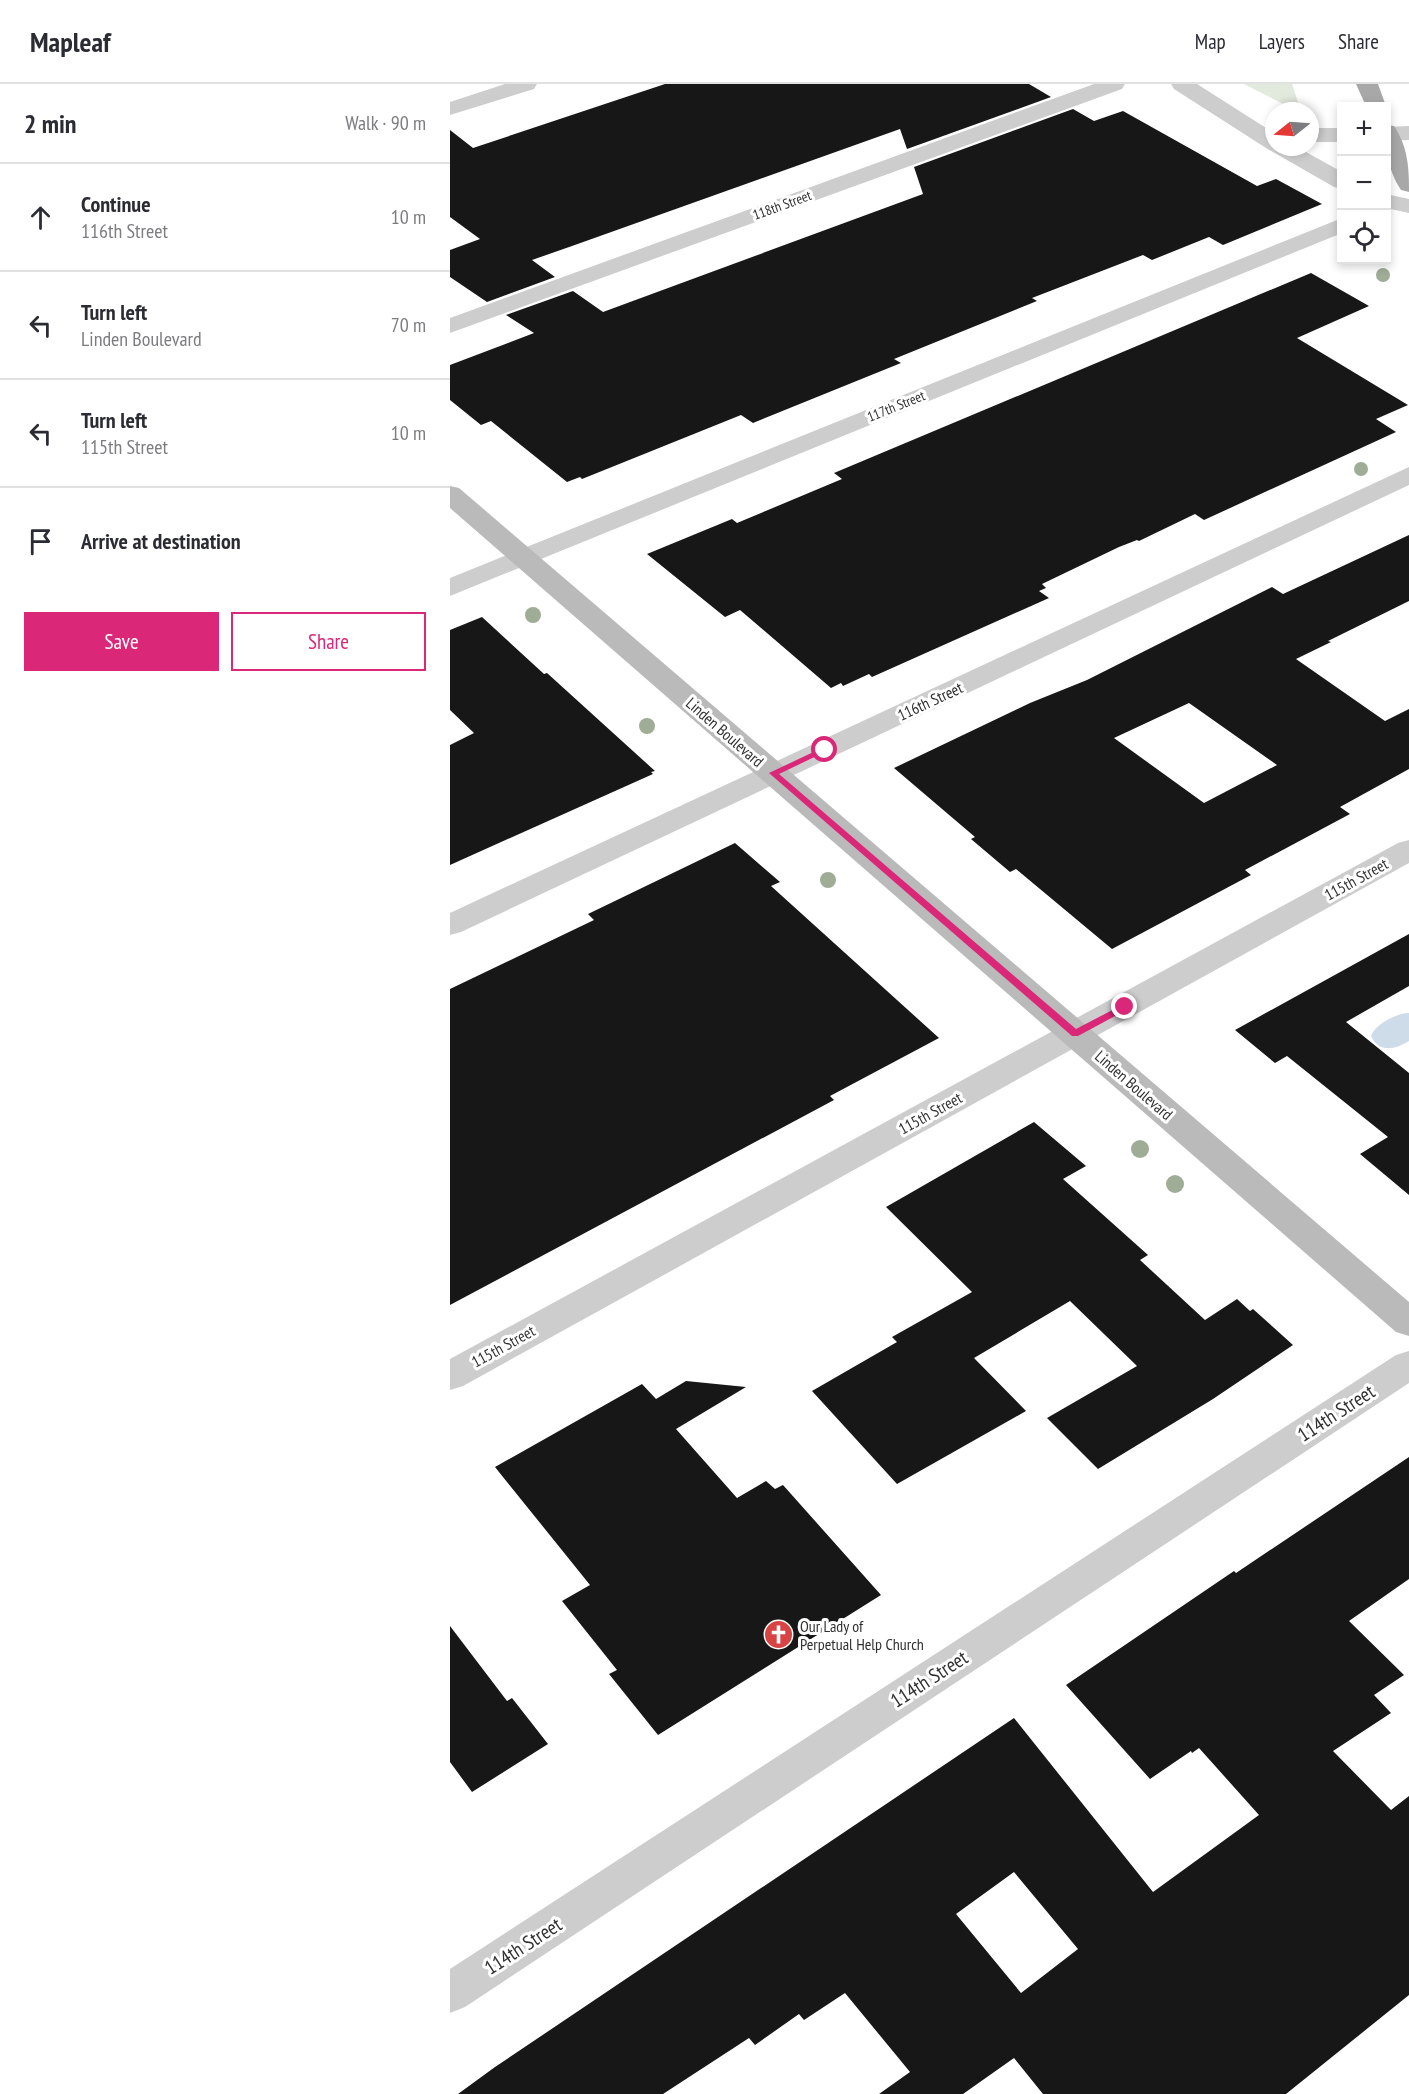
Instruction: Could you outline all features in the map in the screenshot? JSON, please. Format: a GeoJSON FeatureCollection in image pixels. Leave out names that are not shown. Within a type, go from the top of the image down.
{"type":"FeatureCollection","features":[{"type":"Feature","properties":{"kind":"main road"},"geometry":{"type":"LineString","coordinates":[[1367,84],[1374,102]]}},
{"type":"Feature","properties":{"kind":"main road"},"geometry":{"type":"LineString","coordinates":[[1392,133],[1409,185]]}},
{"type":"Feature","properties":{"kind":"main road","name":"Linden Boulevard"},"geometry":{"type":"LineString","coordinates":[[450,494],[1409,1322]]}},
{"type":"Feature","properties":{"kind":"street"},"geometry":{"type":"LineString","coordinates":[[450,109],[526,84]]}},
{"type":"Feature","properties":{"kind":"street","name":"118th Street"},"geometry":{"type":"LineString","coordinates":[[450,326],[1114,84]]}},
{"type":"Feature","properties":{"kind":"street"},"geometry":{"type":"LineString","coordinates":[[1182,84],[1265,137]]}},
{"type":"Feature","properties":{"kind":"street"},"geometry":{"type":"LineString","coordinates":[[1236,117],[1265,127]]}},
{"type":"Feature","properties":{"kind":"street"},"geometry":{"type":"LineString","coordinates":[[1319,135],[1337,135]]}},
{"type":"Feature","properties":{"kind":"street"},"geometry":{"type":"LineString","coordinates":[[1296,156],[1337,180]]}},
{"type":"Feature","properties":{"kind":"street"},"geometry":{"type":"LineString","coordinates":[[1391,203],[1409,208]]}},
{"type":"Feature","properties":{"kind":"street"},"geometry":{"type":"LineString","coordinates":[[1391,211],[1409,208]]}},
{"type":"Feature","properties":{"kind":"street","name":"117th Street"},"geometry":{"type":"LineString","coordinates":[[450,588],[1337,227]]}},
{"type":"Feature","properties":{"kind":"street","name":"116th Street"},"geometry":{"type":"LineString","coordinates":[[450,925],[1409,475]]}},
{"type":"Feature","properties":{"kind":"street","name":"115th Street"},"geometry":{"type":"LineString","coordinates":[[450,1376],[1409,850]]}},
{"type":"Feature","properties":{"kind":"street","name":"114th Street"},"geometry":{"type":"LineString","coordinates":[[450,1993],[1409,1365]]}},
{"type":"Feature","properties":{"kind":"shaded area"},"geometry":{"type":"Polygon","coordinates":[[[1244,84],[1292,84],[1298,102],[1279,102],[1244,84]]]}},
{"type":"Feature","properties":{"kind":"water"},"geometry":{"type":"Polygon","coordinates":[[[1409,1013],[1409,1041],[1393,1048],[1383,1048],[1374,1042],[1371,1036],[1377,1027],[1393,1017],[1409,1013]]]}},
{"type":"Feature","properties":{"kind":"building"},"geometry":{"type":"Polygon","coordinates":[[[665,84],[1029,84],[1051,97],[907,149],[900,129],[532,260],[555,277],[487,302],[450,277],[450,250],[480,239],[450,217],[450,130],[473,148],[665,84]]]}},
{"type":"Feature","properties":{"kind":"building"},"geometry":{"type":"Polygon","coordinates":[[[1073,109],[1094,121],[1123,111],[1257,186],[1276,179],[1322,204],[1223,245],[1209,237],[1152,260],[1143,255],[1032,298],[1037,301],[894,359],[901,363],[753,423],[741,415],[582,479],[580,477],[567,482],[491,421],[481,425],[450,400],[450,365],[534,333],[506,315],[573,291],[603,312],[923,194],[914,167],[1073,109]]]}},
{"type":"Feature","properties":{"kind":"building"},"geometry":{"type":"Polygon","coordinates":[[[1311,273],[1369,306],[1297,338],[1408,405],[1376,419],[1396,432],[1204,520],[1195,514],[1139,541],[1119,547],[1042,584],[1046,588],[1039,591],[1049,598],[872,677],[869,674],[843,686],[841,683],[831,688],[740,610],[725,617],[647,554],[732,519],[737,523],[842,479],[834,473],[1311,273]]]}},
{"type":"Feature","properties":{"kind":"building"},"geometry":{"type":"Polygon","coordinates":[[[1409,535],[1409,601],[1296,659],[1385,721],[1409,709],[1409,769],[1340,807],[1350,814],[1245,870],[1251,875],[1112,949],[1016,869],[1010,872],[971,839],[975,837],[894,768],[1030,703],[1087,680],[1272,587],[1283,594],[1409,535]],[[1189,703],[1114,738],[1204,803],[1277,765],[1189,703]]]}},
{"type":"Feature","properties":{"kind":"building"},"geometry":{"type":"Polygon","coordinates":[[[482,617],[655,771],[651,772],[653,774],[450,865],[450,745],[474,733],[450,710],[450,630],[482,617]]]}},
{"type":"Feature","properties":{"kind":"building"},"geometry":{"type":"Polygon","coordinates":[[[735,843],[780,882],[771,886],[939,1038],[830,1096],[834,1100],[450,1305],[450,989],[594,920],[588,914],[735,843]]]}},
{"type":"Feature","properties":{"kind":"building"},"geometry":{"type":"Polygon","coordinates":[[[1409,934],[1409,986],[1346,1022],[1409,1073],[1409,1195],[1360,1154],[1388,1137],[1287,1056],[1275,1063],[1235,1030],[1409,934]]]}},
{"type":"Feature","properties":{"kind":"building"},"geometry":{"type":"Polygon","coordinates":[[[1034,1122],[1086,1166],[1063,1179],[1148,1255],[1140,1260],[1205,1320],[1237,1299],[1250,1311],[1253,1309],[1293,1345],[1213,1399],[1098,1469],[1047,1418],[1137,1366],[1070,1301],[974,1358],[1026,1411],[897,1484],[812,1391],[897,1342],[892,1337],[972,1292],[886,1207],[1034,1122]]]}},
{"type":"Feature","properties":{"kind":"building"},"geometry":{"type":"Polygon","coordinates":[[[686,1381],[746,1387],[676,1429],[737,1498],[766,1481],[775,1489],[783,1485],[881,1595],[658,1735],[609,1674],[617,1670],[562,1601],[590,1585],[495,1467],[642,1384],[656,1399],[686,1381]]]}},
{"type":"Feature","properties":{"kind":"building"},"geometry":{"type":"Polygon","coordinates":[[[1409,1457],[1409,1579],[1349,1621],[1404,1675],[1374,1695],[1391,1713],[1333,1751],[1391,1810],[1409,1796],[1409,1995],[1286,2094],[1043,2094],[1014,2058],[963,2094],[879,2094],[910,2072],[845,1993],[804,2020],[799,2014],[755,2045],[749,2038],[663,2094],[458,2094],[1014,1718],[1153,1892],[1259,1815],[1199,1748],[1150,1779],[1066,1685],[1234,1571],[1236,1573],[1409,1457]],[[1014,1872],[956,1914],[1021,1993],[1078,1949],[1014,1872]]]}},
{"type":"Feature","properties":{"kind":"building"},"geometry":{"type":"Polygon","coordinates":[[[450,1626],[507,1701],[512,1698],[548,1744],[472,1792],[450,1762],[450,1626]]]}},
{"type":"Feature","properties":{"kind":"place","name":"Our Lady of Perpetual Help Church"},"geometry":{"type":"Point","coordinates":[779,1635]}},
{"type":"Feature","properties":{"kind":"route"},"geometry":{"type":"LineString","coordinates":[[825,750],[773,773],[1075,1034],[1125,1007]]}}]}
